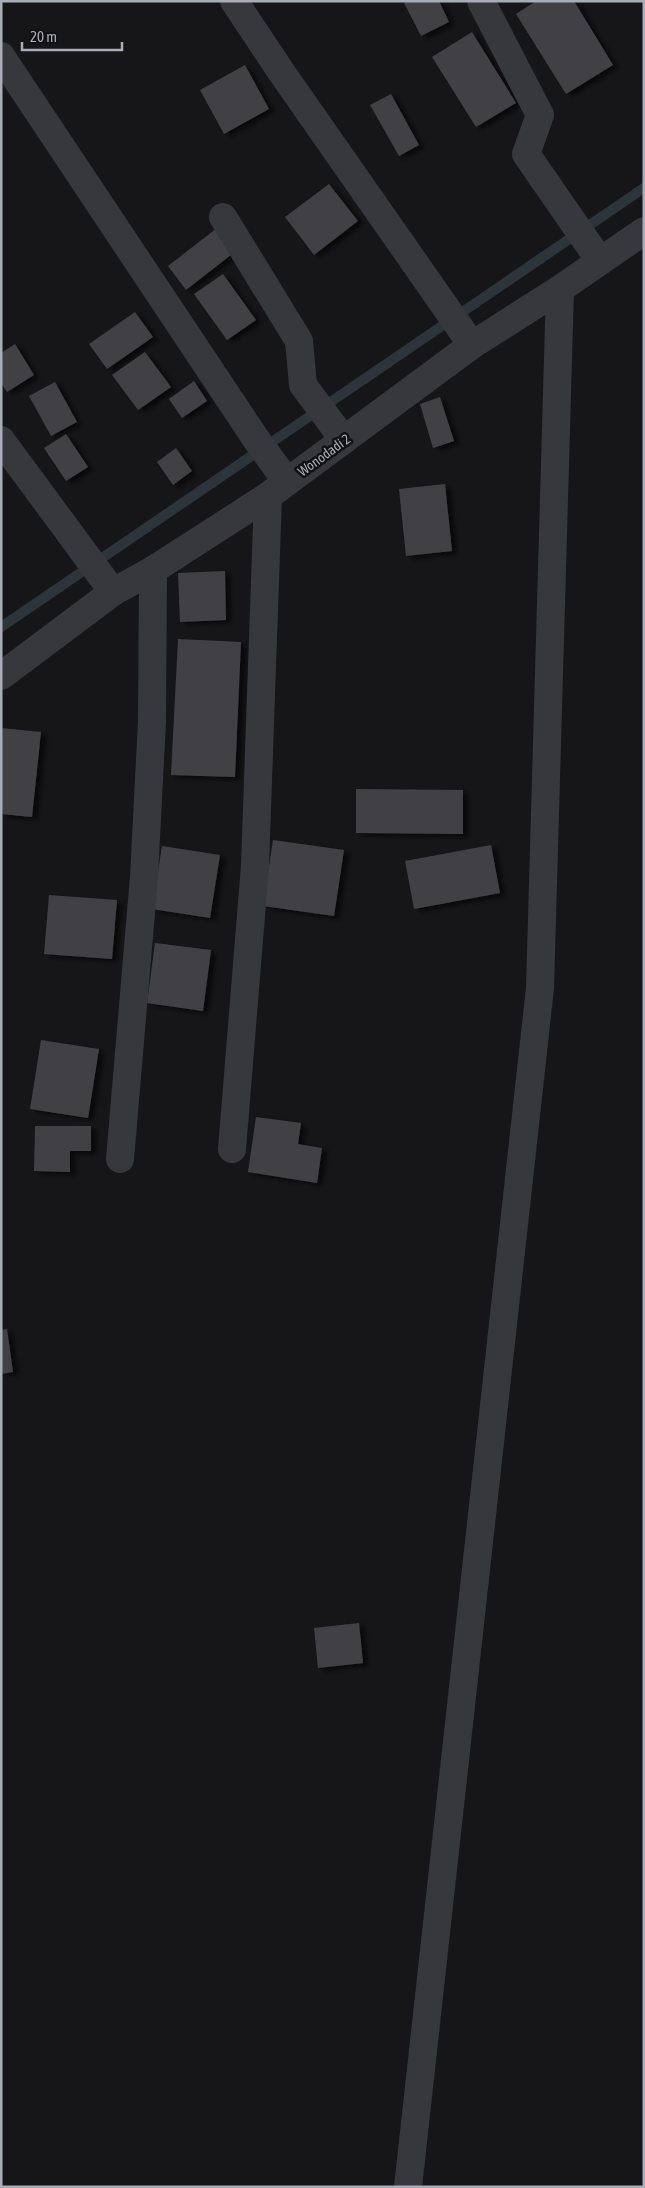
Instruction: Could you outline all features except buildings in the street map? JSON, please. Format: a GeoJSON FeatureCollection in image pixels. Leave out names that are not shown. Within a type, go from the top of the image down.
{"type":"FeatureCollection","features":[{"type":"Feature","properties":{"kind":"street"},"geometry":{"type":"LineString","coordinates":[[234,1],[467,337]]}},
{"type":"Feature","properties":{"kind":"street"},"geometry":{"type":"LineString","coordinates":[[481,1],[540,115],[526,154],[586,241]]}},
{"type":"Feature","properties":{"kind":"street"},"geometry":{"type":"LineString","coordinates":[[1,56],[256,439],[276,481],[255,866],[232,1148]]}},
{"type":"Feature","properties":{"kind":"street"},"geometry":{"type":"LineString","coordinates":[[223,217],[299,340],[303,385],[344,440]]}},
{"type":"Feature","properties":{"kind":"street","name":"Wonodadi 2"},"geometry":{"type":"LineString","coordinates":[[1,676],[107,584],[152,570],[276,481],[344,440],[467,337],[560,289],[586,241],[644,231]]}},
{"type":"Feature","properties":{"kind":"street"},"geometry":{"type":"LineString","coordinates":[[408,2187],[540,988],[560,289]]}},
{"type":"Feature","properties":{"kind":"street"},"geometry":{"type":"LineString","coordinates":[[1,440],[107,584]]}},
{"type":"Feature","properties":{"kind":"street"},"geometry":{"type":"LineString","coordinates":[[120,1160],[144,876],[152,721],[152,570]]}},
{"type":"Feature","properties":{"kind":"waterway"},"geometry":{"type":"LineString","coordinates":[[1,627],[644,188]]}}]}
